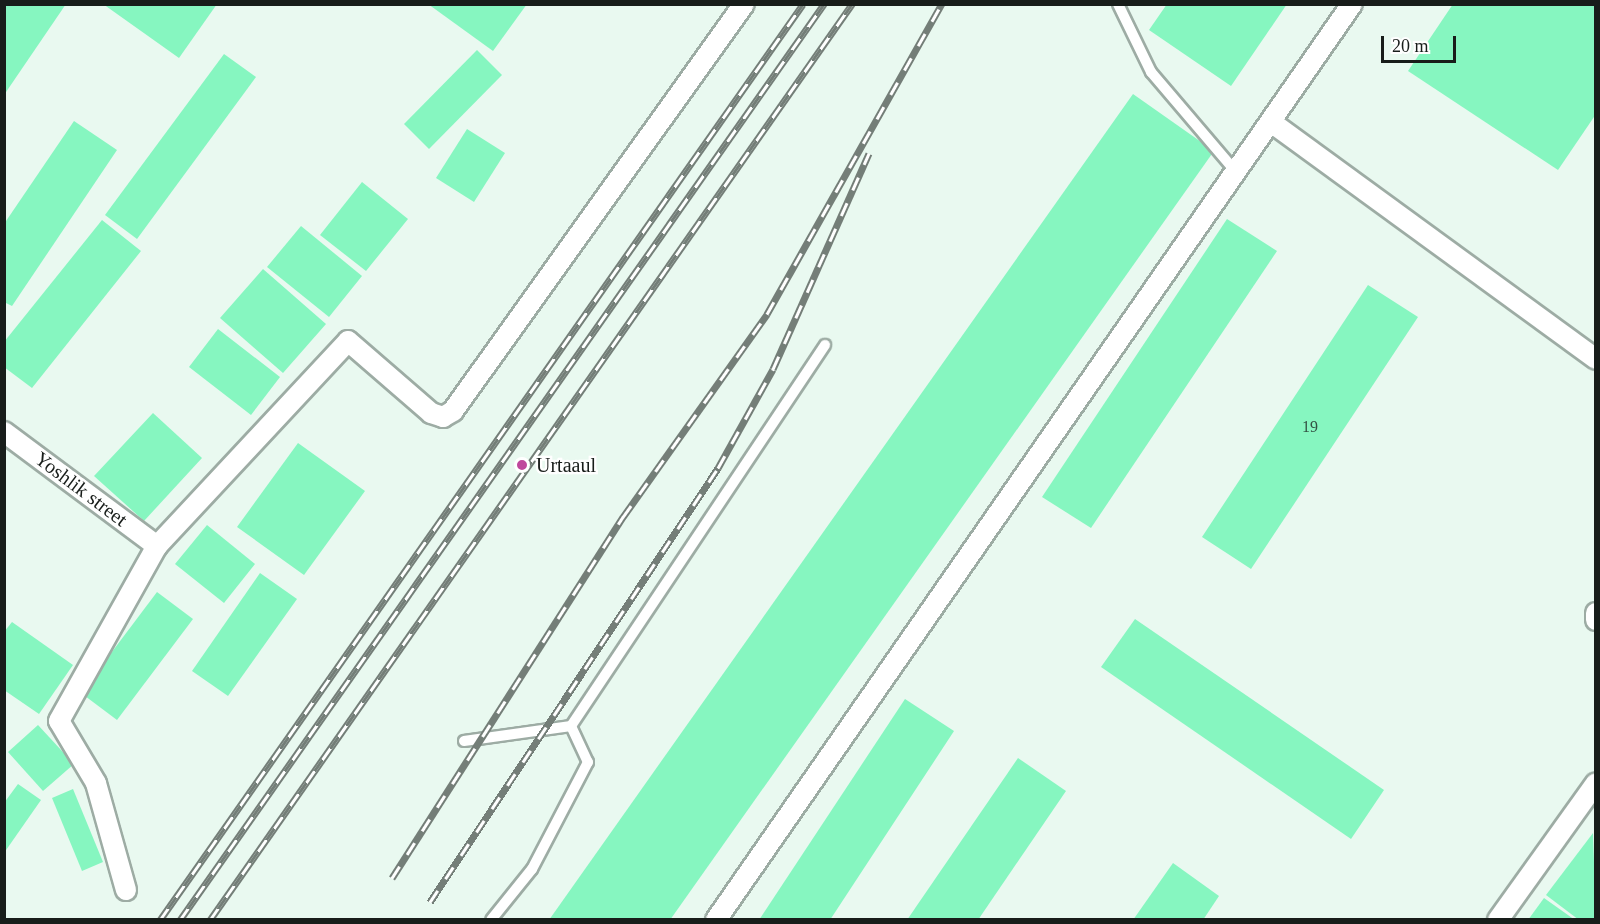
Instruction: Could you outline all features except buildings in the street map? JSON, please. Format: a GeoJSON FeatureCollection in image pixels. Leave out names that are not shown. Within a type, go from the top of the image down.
{"type":"FeatureCollection","features":[{"type":"Feature","properties":{"kind":"street"},"geometry":{"type":"LineString","coordinates":[[126,890],[96,783],[59,721],[157,546],[348,341],[431,413],[443,417],[453,411],[744,4]]}},
{"type":"Feature","properties":{"kind":"street"},"geometry":{"type":"LineString","coordinates":[[716,920],[1352,4]]}},
{"type":"Feature","properties":{"kind":"street"},"geometry":{"type":"LineString","coordinates":[[1270,122],[1596,359]]}},
{"type":"Feature","properties":{"kind":"street","name":"Yoshlik street"},"geometry":{"type":"LineString","coordinates":[[4,432],[157,546]]}},
{"type":"Feature","properties":{"kind":"street"},"geometry":{"type":"LineString","coordinates":[[1596,613],[1596,620]]}},
{"type":"Feature","properties":{"kind":"street"},"geometry":{"type":"LineString","coordinates":[[1498,920],[1596,783]]}},
{"type":"Feature","properties":{"kind":"lane"},"geometry":{"type":"LineString","coordinates":[[1118,4],[1151,72],[1236,172]]}},
{"type":"Feature","properties":{"kind":"lane"},"geometry":{"type":"LineString","coordinates":[[464,741],[571,726],[825,345]]}},
{"type":"Feature","properties":{"kind":"lane"},"geometry":{"type":"LineString","coordinates":[[491,920],[532,869],[588,762],[571,726]]}},
{"type":"Feature","properties":{"kind":"railway"},"geometry":{"type":"LineString","coordinates":[[160,920],[803,4]]}},
{"type":"Feature","properties":{"kind":"railway"},"geometry":{"type":"LineString","coordinates":[[180,920],[824,4]]}},
{"type":"Feature","properties":{"kind":"railway"},"geometry":{"type":"LineString","coordinates":[[210,920],[852,4]]}},
{"type":"Feature","properties":{"kind":"railway"},"geometry":{"type":"LineString","coordinates":[[392,878],[623,517],[767,314],[942,4]]}},
{"type":"Feature","properties":{"kind":"railway"},"geometry":{"type":"LineString","coordinates":[[430,902],[718,468],[773,369],[869,153]]}},
{"type":"Feature","properties":{"kind":"place","name":"Urtaaul"},"geometry":{"type":"Point","coordinates":[522,465]}}]}
